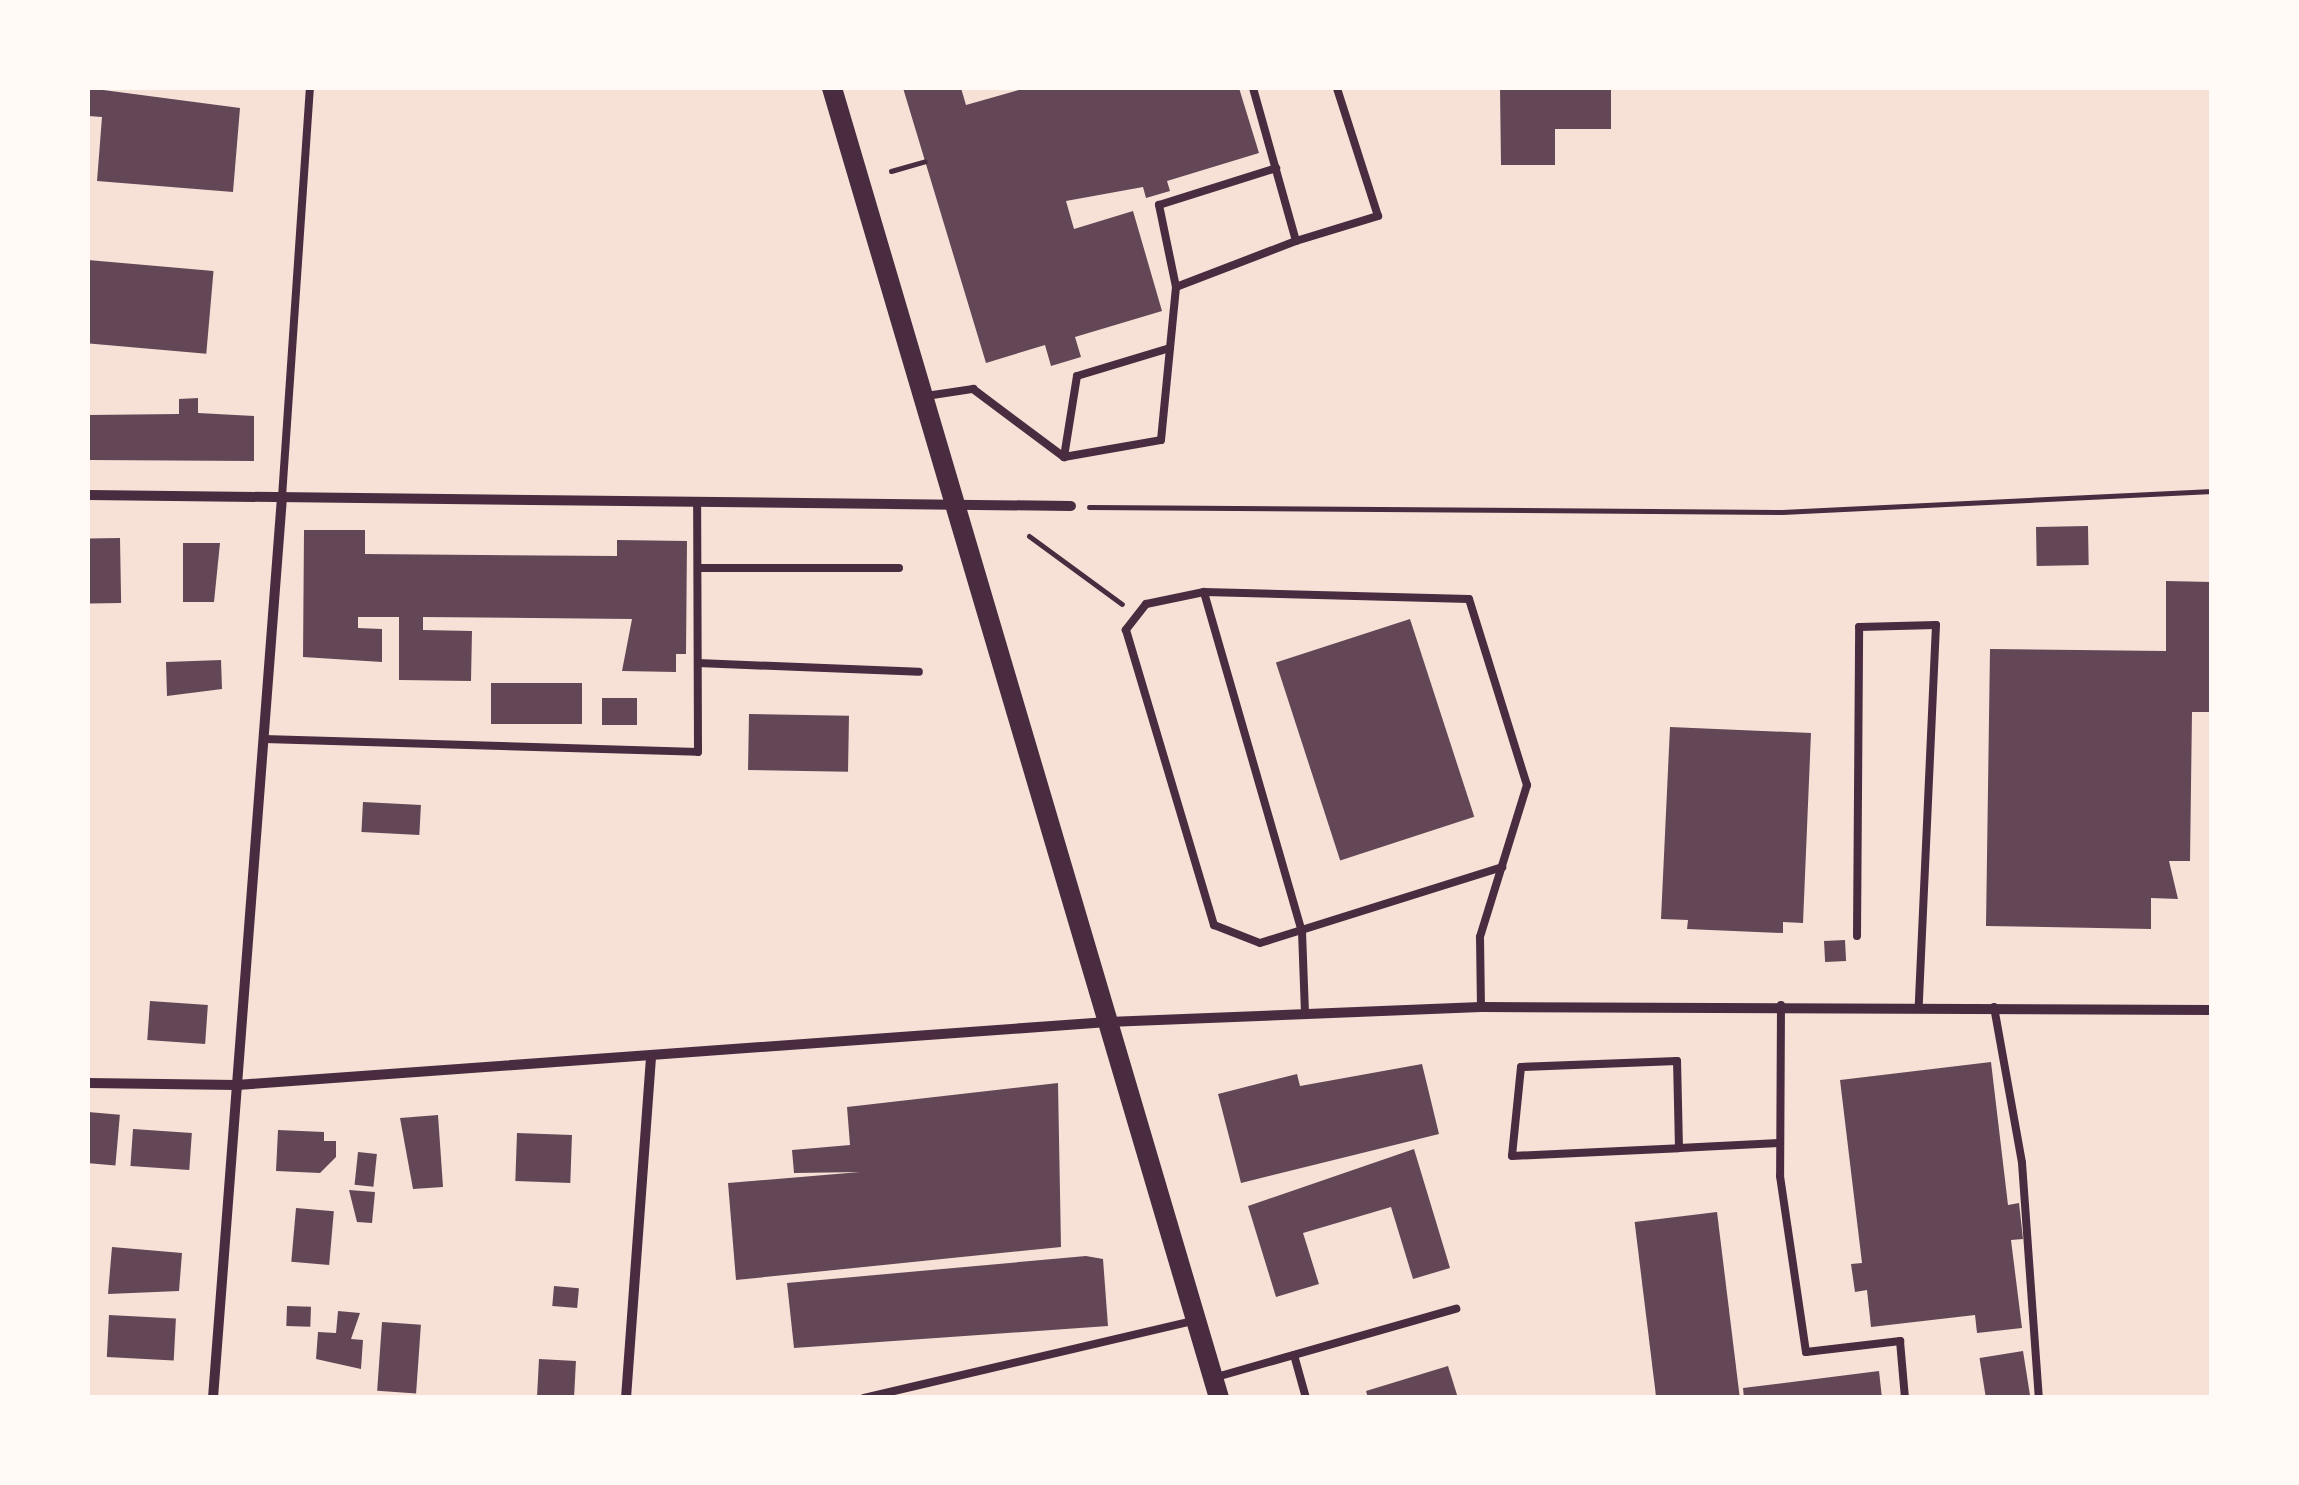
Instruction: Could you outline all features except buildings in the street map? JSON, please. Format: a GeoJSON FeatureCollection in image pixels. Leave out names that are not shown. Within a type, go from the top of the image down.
{"type":"FeatureCollection","features":[{"type":"Feature","properties":{"kind":"main road"},"geometry":{"type":"LineString","coordinates":[[832,88],[1216,1388]]}},
{"type":"Feature","properties":{"kind":"street"},"geometry":{"type":"LineString","coordinates":[[88,495],[1071,506]]}},
{"type":"Feature","properties":{"kind":"street"},"geometry":{"type":"LineString","coordinates":[[213,1398],[282,497]]}},
{"type":"Feature","properties":{"kind":"street"},"geometry":{"type":"LineString","coordinates":[[88,1083],[237,1085],[1108,1022],[1481,1006],[2212,1010]]}},
{"type":"Feature","properties":{"kind":"street"},"geometry":{"type":"LineString","coordinates":[[626,1398],[650,1055]]}},
{"type":"Feature","properties":{"kind":"lane"},"geometry":{"type":"LineString","coordinates":[[282,497],[310,88]]}},
{"type":"Feature","properties":{"kind":"lane"},"geometry":{"type":"LineString","coordinates":[[1253,88],[1296,241]]}},
{"type":"Feature","properties":{"kind":"lane"},"geometry":{"type":"LineString","coordinates":[[1176,286],[1296,241],[1378,216],[1337,88]]}},
{"type":"Feature","properties":{"kind":"lane"},"geometry":{"type":"LineString","coordinates":[[924,396],[973,389],[1064,457],[1161,440],[1176,286],[1159,204],[1276,168]]}},
{"type":"Feature","properties":{"kind":"lane"},"geometry":{"type":"LineString","coordinates":[[1064,457],[1077,376],[1170,348]]}},
{"type":"Feature","properties":{"kind":"lane"},"geometry":{"type":"LineString","coordinates":[[264,739],[698,752],[698,502]]}},
{"type":"Feature","properties":{"kind":"lane"},"geometry":{"type":"LineString","coordinates":[[698,568],[899,568]]}},
{"type":"Feature","properties":{"kind":"lane"},"geometry":{"type":"LineString","coordinates":[[1481,1006],[1480,937],[1502,867],[1526,785],[1469,599],[1204,592],[1146,604],[1126,630],[1128,653],[1214,925],[1260,943],[1502,867]]}},
{"type":"Feature","properties":{"kind":"lane"},"geometry":{"type":"LineString","coordinates":[[1204,592],[1302,932],[1305,1013]]}},
{"type":"Feature","properties":{"kind":"lane"},"geometry":{"type":"LineString","coordinates":[[1857,936],[1859,627],[1936,625],[1919,1006]]}},
{"type":"Feature","properties":{"kind":"lane"},"geometry":{"type":"LineString","coordinates":[[698,662],[918,672]]}},
{"type":"Feature","properties":{"kind":"lane"},"geometry":{"type":"LineString","coordinates":[[1780,1005],[1779,1143],[1806,1352],[1900,1341],[1905,1398]]}},
{"type":"Feature","properties":{"kind":"lane"},"geometry":{"type":"LineString","coordinates":[[1994,1007],[2022,1163],[2039,1398]]}},
{"type":"Feature","properties":{"kind":"lane"},"geometry":{"type":"LineString","coordinates":[[1679,1148],[1677,1061],[1520,1067],[1512,1156],[1679,1148],[1779,1143]]}},
{"type":"Feature","properties":{"kind":"lane"},"geometry":{"type":"LineString","coordinates":[[1216,1388],[1294,1355],[1456,1309]]}},
{"type":"Feature","properties":{"kind":"lane"},"geometry":{"type":"LineString","coordinates":[[864,1398],[1196,1320]]}},
{"type":"Feature","properties":{"kind":"lane"},"geometry":{"type":"LineString","coordinates":[[1294,1355],[1306,1398]]}},
{"type":"Feature","properties":{"kind":"path"},"geometry":{"type":"LineString","coordinates":[[890,172],[925,160]]}},
{"type":"Feature","properties":{"kind":"path"},"geometry":{"type":"LineString","coordinates":[[1071,506],[1782,512],[2212,491]]}},
{"type":"Feature","properties":{"kind":"path"},"geometry":{"type":"LineString","coordinates":[[1029,536],[1124,606]]}}]}
